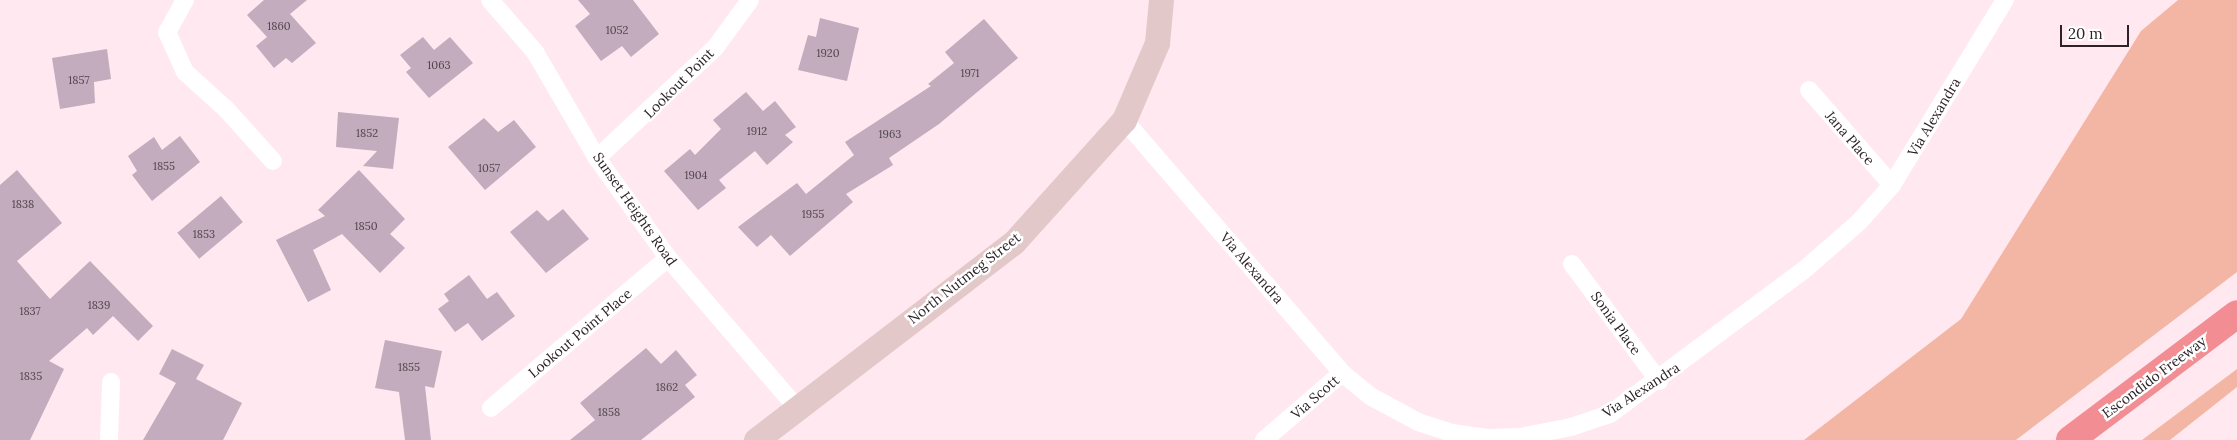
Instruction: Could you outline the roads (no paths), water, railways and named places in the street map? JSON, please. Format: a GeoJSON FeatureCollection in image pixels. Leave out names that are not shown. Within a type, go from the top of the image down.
{"type":"FeatureCollection","features":[{"type":"Feature","properties":{"kind":"highway","name":"Escondido Freeway"},"geometry":{"type":"LineString","coordinates":[[2070,440],[2237,314]]}},
{"type":"Feature","properties":{"kind":"street"},"geometry":{"type":"LineString","coordinates":[[185,0],[167,32],[185,72],[226,109],[273,161]]}},
{"type":"Feature","properties":{"kind":"street","name":"Sunset Heights Road"},"geometry":{"type":"LineString","coordinates":[[490,0],[536,52],[597,158],[668,258],[796,407]]}},
{"type":"Feature","properties":{"kind":"street","name":"Lookout Point"},"geometry":{"type":"LineString","coordinates":[[597,158],[715,48],[750,0]]}},
{"type":"Feature","properties":{"kind":"street","name":"North Nutmeg Street"},"geometry":{"type":"LineString","coordinates":[[756,440],[796,407],[1014,242],[1124,120],[1157,43],[1161,0]]}},
{"type":"Feature","properties":{"kind":"street","name":"Via Alexandra"},"geometry":{"type":"LineString","coordinates":[[1124,120],[1342,373],[1370,396],[1418,422],[1489,438],[1571,428],[1610,414],[1659,381],[1804,270],[1859,222],[1892,185],[2005,0]]}},
{"type":"Feature","properties":{"kind":"street","name":"Jana Place"},"geometry":{"type":"LineString","coordinates":[[1809,90],[1892,185]]}},
{"type":"Feature","properties":{"kind":"street","name":"Lookout Point Place"},"geometry":{"type":"LineString","coordinates":[[491,408],[668,258]]}},
{"type":"Feature","properties":{"kind":"street","name":"Sonia Place"},"geometry":{"type":"LineString","coordinates":[[1572,264],[1659,381]]}},
{"type":"Feature","properties":{"kind":"street","name":"Via Scott"},"geometry":{"type":"LineString","coordinates":[[1264,440],[1342,373]]}},
{"type":"Feature","properties":{"kind":"street"},"geometry":{"type":"LineString","coordinates":[[109,440],[111,382]]}}]}
